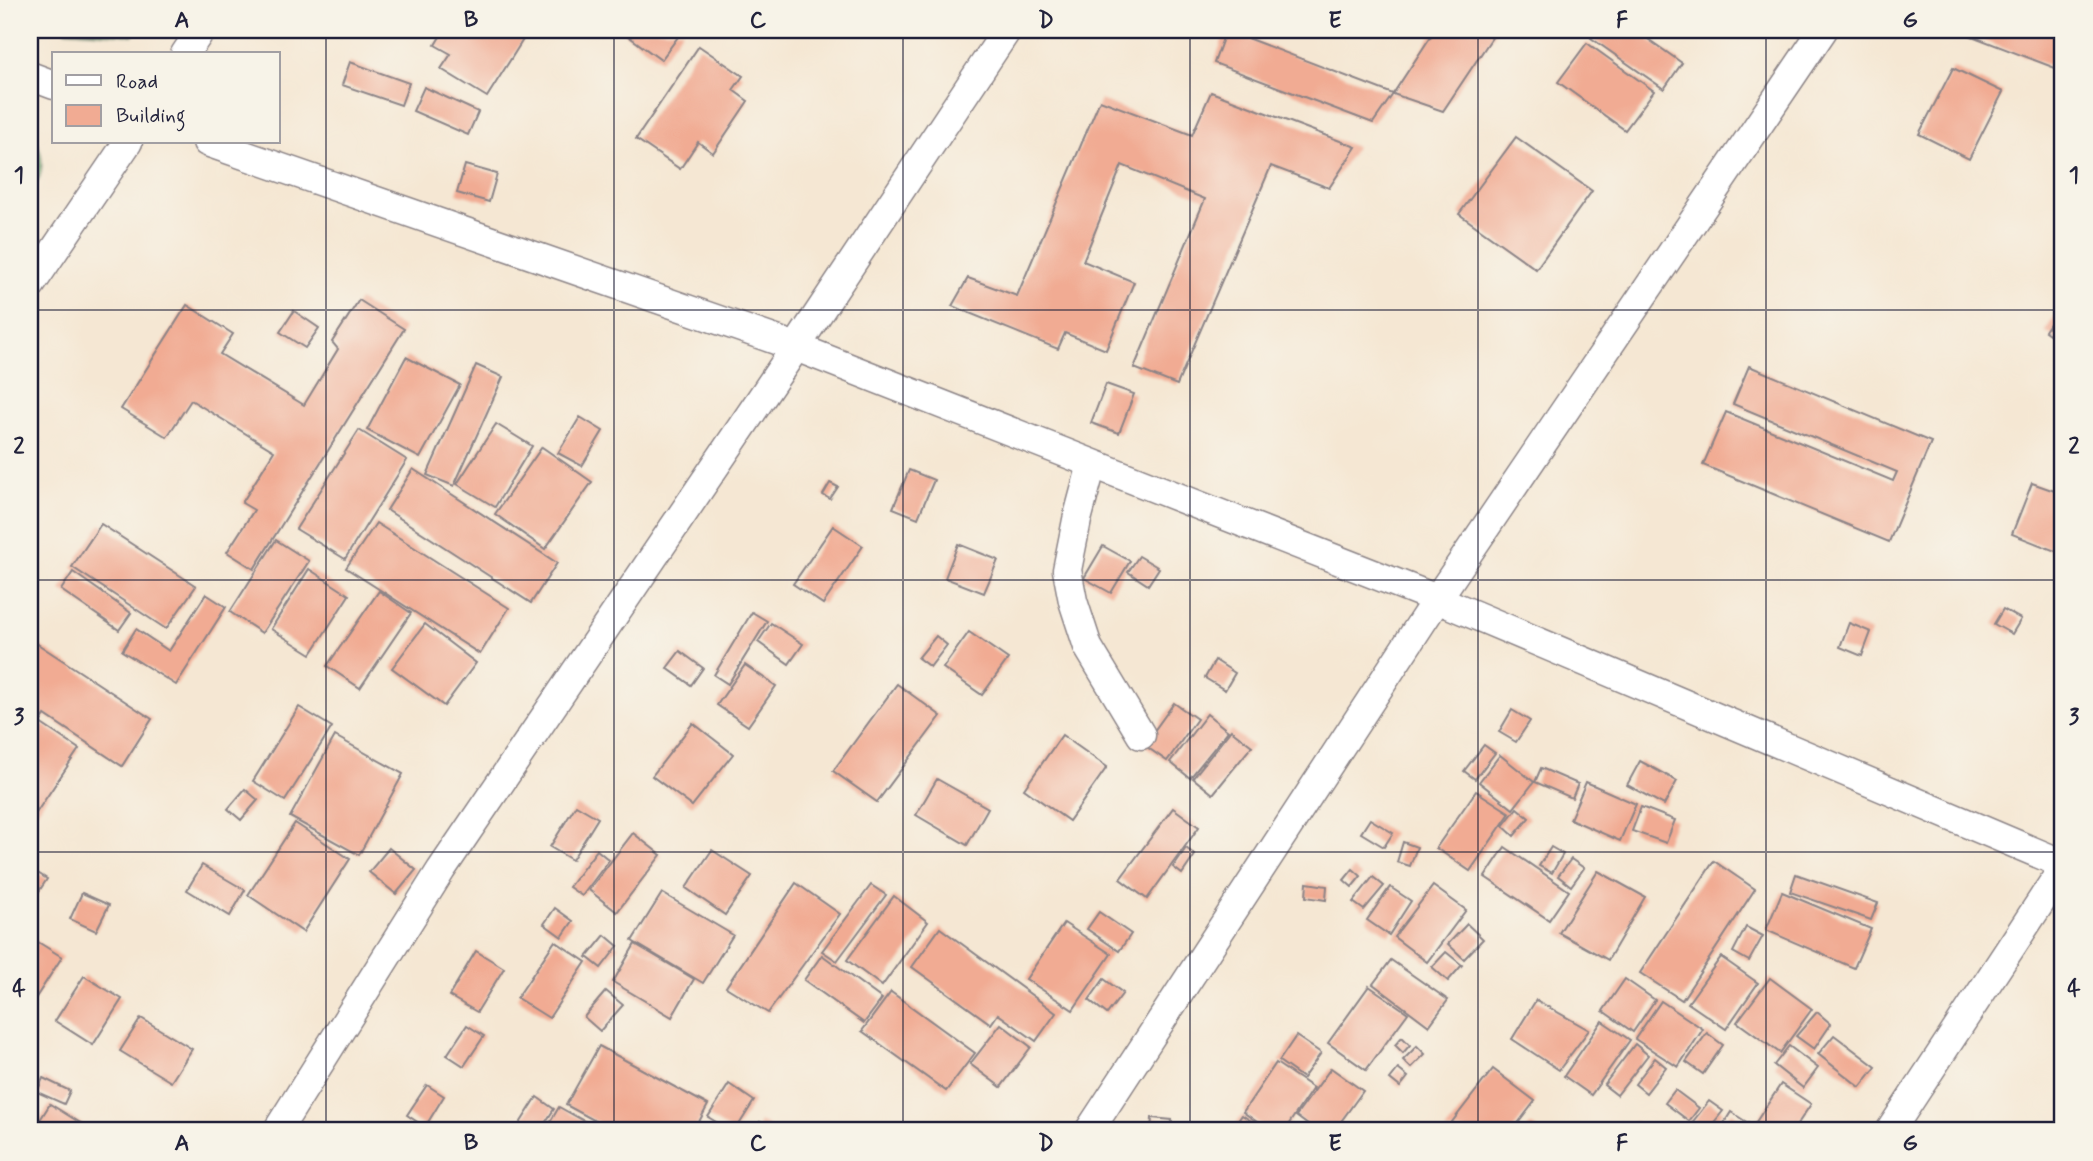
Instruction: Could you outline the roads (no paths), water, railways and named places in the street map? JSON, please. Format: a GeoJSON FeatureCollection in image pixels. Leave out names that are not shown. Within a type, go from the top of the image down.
{"type":"FeatureCollection","features":[{"type":"Feature","properties":{"kind":"street"},"geometry":{"type":"LineString","coordinates":[[186,52],[201,30]]}},
{"type":"Feature","properties":{"kind":"street"},"geometry":{"type":"LineString","coordinates":[[277,1131],[441,870],[796,347],[1007,30]]}},
{"type":"Feature","properties":{"kind":"street"},"geometry":{"type":"LineString","coordinates":[[1089,1131],[1437,599],[1823,30]]}},
{"type":"Feature","properties":{"kind":"street"},"geometry":{"type":"LineString","coordinates":[[30,76],[52,84]]}},
{"type":"Feature","properties":{"kind":"street"},"geometry":{"type":"LineString","coordinates":[[30,286],[127,144]]}},
{"type":"Feature","properties":{"kind":"street"},"geometry":{"type":"LineString","coordinates":[[213,144],[796,347],[1437,599],[2063,866],[1889,1131]]}},
{"type":"Feature","properties":{"kind":"street"},"geometry":{"type":"LineString","coordinates":[[1092,464],[1067,570],[1073,601],[1088,647],[1141,735]]}}]}
